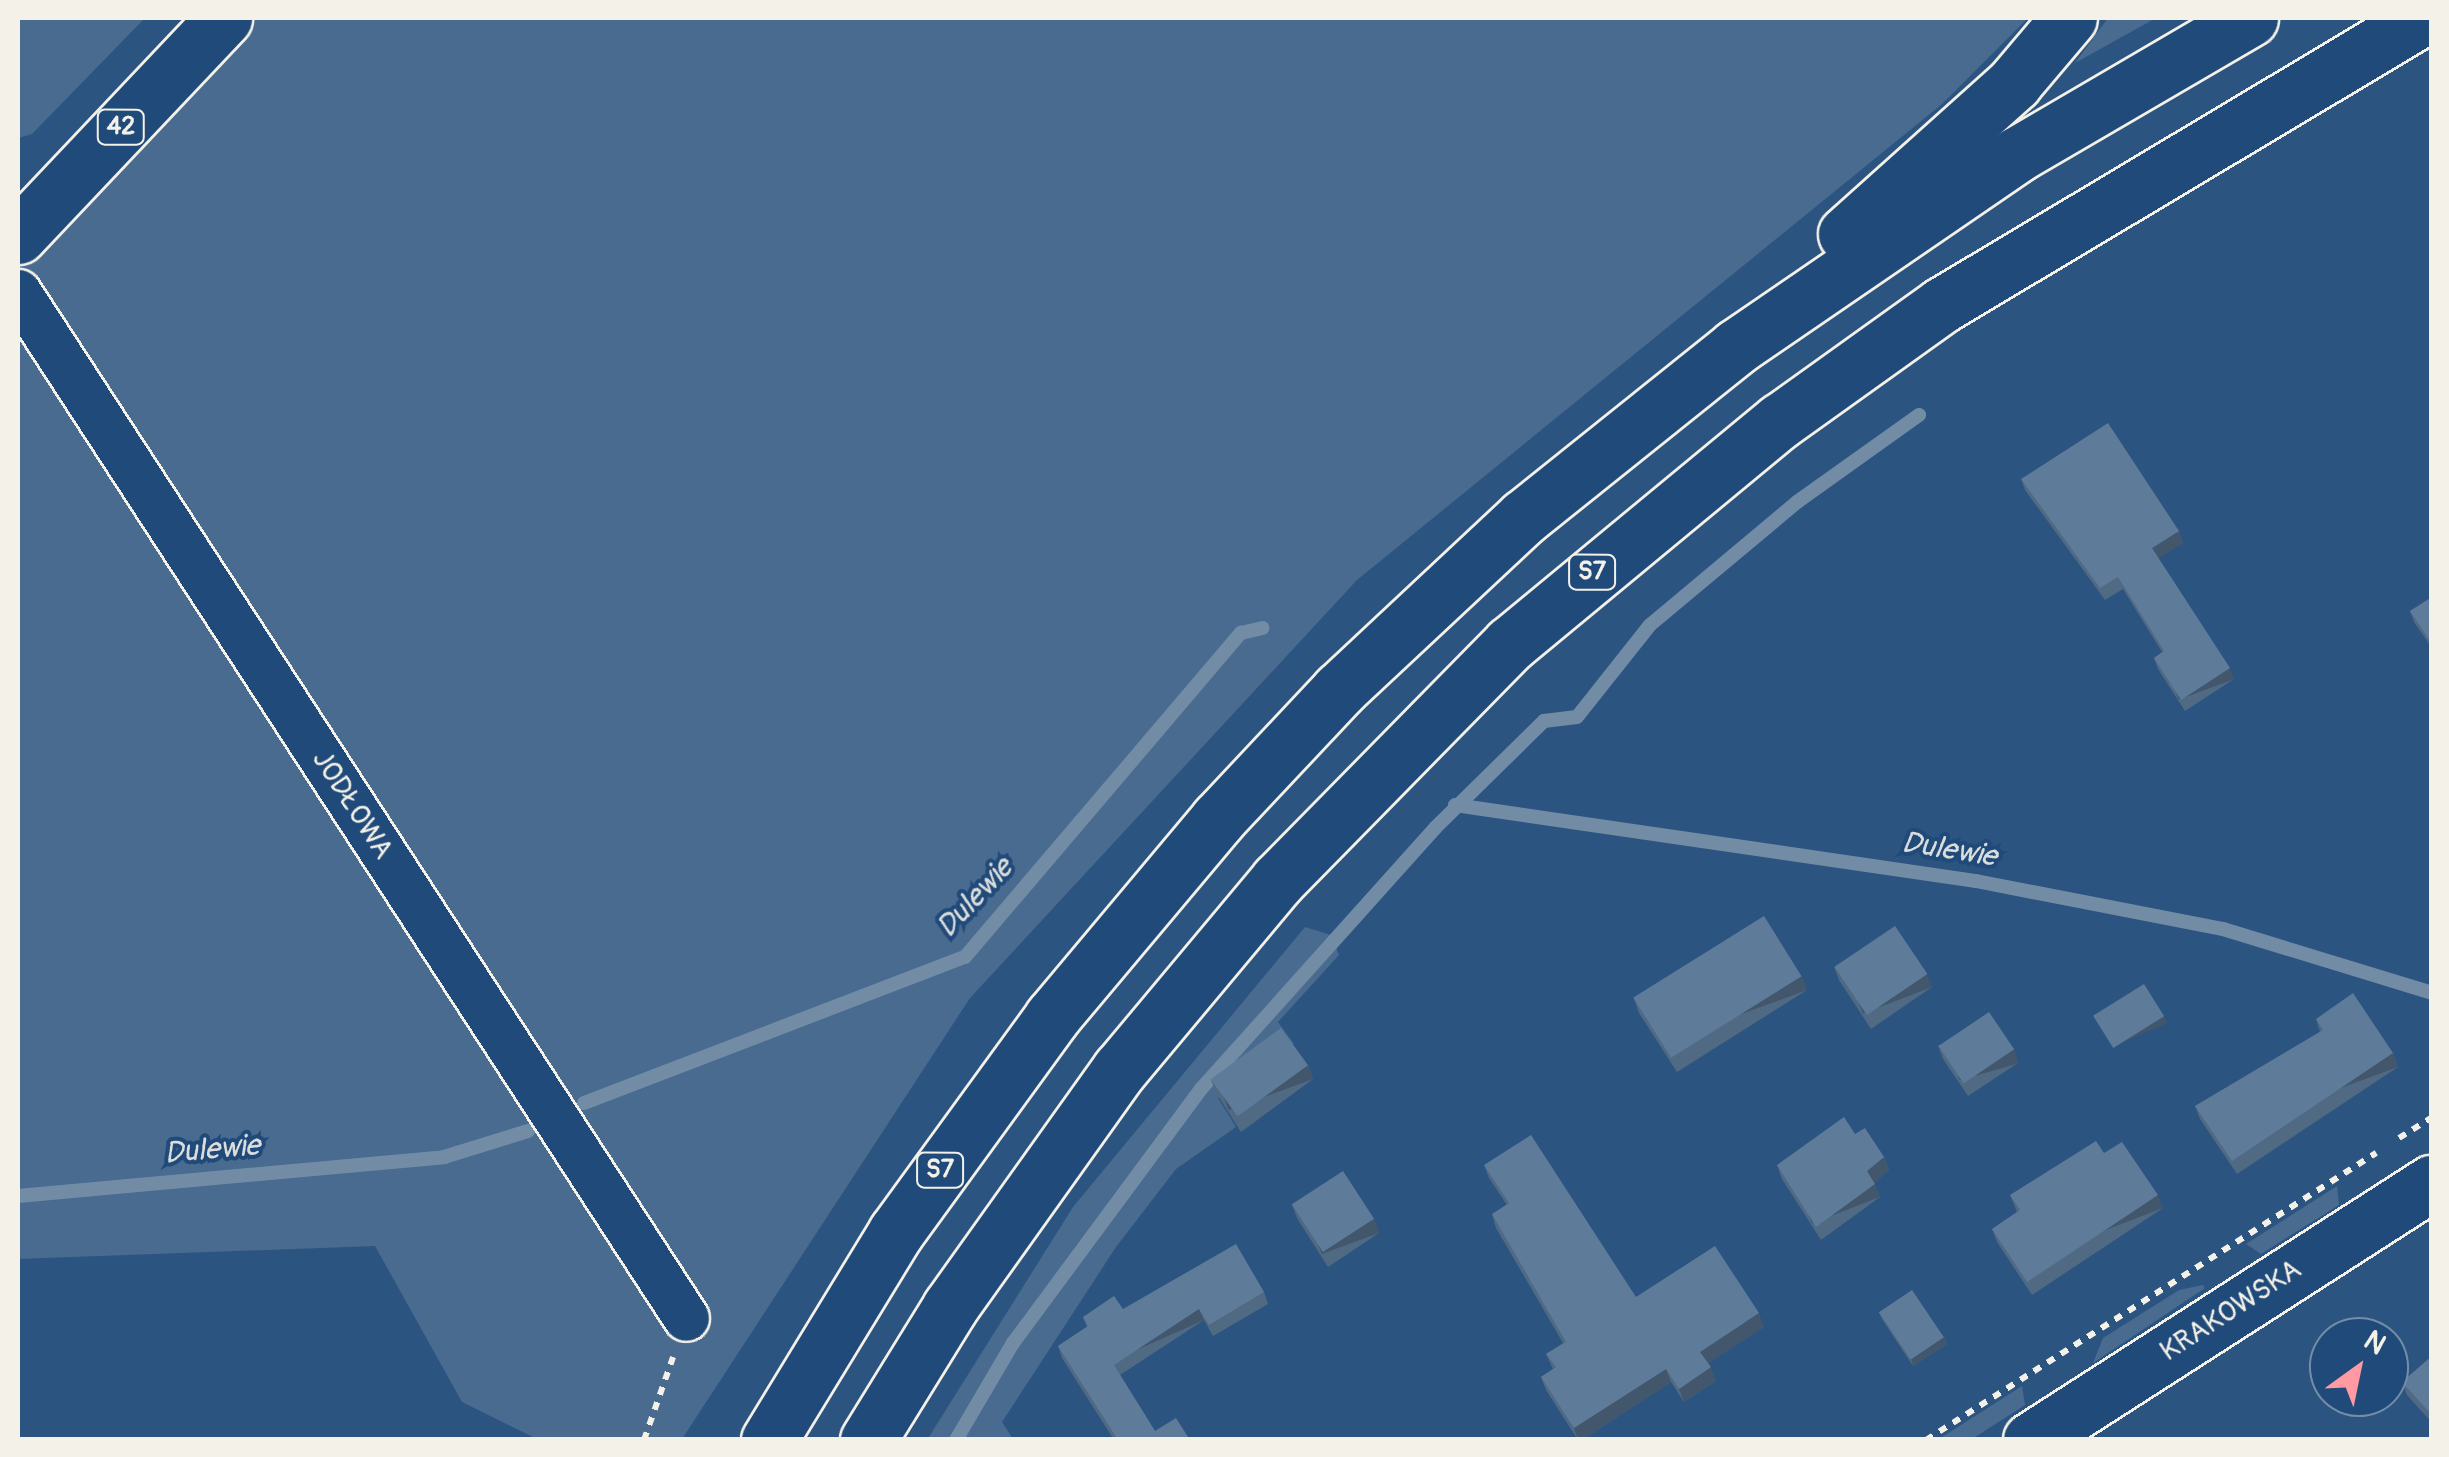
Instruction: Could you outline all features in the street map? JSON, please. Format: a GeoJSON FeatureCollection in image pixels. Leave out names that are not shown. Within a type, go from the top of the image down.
{"type":"FeatureCollection","features":[{"type":"Feature","properties":{"kind":"main road","name":"42"},"geometry":{"type":"LineString","coordinates":[[18,236],[224,18]]}},
{"type":"Feature","properties":{"kind":"main road"},"geometry":{"type":"LineString","coordinates":[[1736,347],[1811,266],[2014,83],[2069,18]]}},
{"type":"Feature","properties":{"kind":"main road","name":"S7"},"geometry":{"type":"LineString","coordinates":[[769,1440],[964,1136],[1218,819],[1458,576],[1736,347],[2016,155],[2250,18]]}},
{"type":"Feature","properties":{"kind":"main road","name":"S7"},"geometry":{"type":"LineString","coordinates":[[868,1440],[950,1307],[1120,1068],[1278,880],[1510,644],[1766,432],[1942,305],[2130,186],[2422,18]]}},
{"type":"Feature","properties":{"kind":"main road","name":"KRAKOWSKA"},"geometry":{"type":"LineString","coordinates":[[2031,1440],[2432,1184]]}},
{"type":"Feature","properties":{"kind":"street","name":"JODŁOWA"},"geometry":{"type":"LineString","coordinates":[[18,292],[686,1318]]}},
{"type":"Feature","properties":{"kind":"path"},"geometry":{"type":"LineString","coordinates":[[1926,1440],[2432,1117]]}},
{"type":"Feature","properties":{"kind":"path"},"geometry":{"type":"LineString","coordinates":[[644,1440],[686,1318]]}},
{"type":"Feature","properties":{"kind":"shaded area"},"geometry":{"type":"Polygon","coordinates":[[[18,18],[145,18],[32,134],[18,138],[18,18]]]}},
{"type":"Feature","properties":{"kind":"shaded area"},"geometry":{"type":"Polygon","coordinates":[[[247,18],[2028,18],[1942,104],[1357,580],[970,998],[682,1439],[537,1439],[462,1402],[375,1246],[18,1259],[18,247],[247,18]]]}},
{"type":"Feature","properties":{"kind":"shaded area"},"geometry":{"type":"Polygon","coordinates":[[[2108,18],[2156,18],[2075,63],[2108,18]]]}},
{"type":"Feature","properties":{"kind":"shaded area"},"geometry":{"type":"Polygon","coordinates":[[[1305,927],[1331,935],[1339,955],[1278,1022],[1294,1044],[1218,1098],[1236,1127],[1176,1169],[1116,1247],[1002,1422],[1013,1439],[927,1440],[1073,1207],[1305,927]]]}},
{"type":"Feature","properties":{"kind":"shaded area"},"geometry":{"type":"Polygon","coordinates":[[[2337,1186],[2339,1205],[2261,1254],[2246,1244],[2337,1186]]]}},
{"type":"Feature","properties":{"kind":"shaded area"},"geometry":{"type":"Polygon","coordinates":[[[2203,1285],[2205,1288],[2093,1363],[2103,1338],[2179,1290],[2203,1285]]]}},
{"type":"Feature","properties":{"kind":"shaded area"},"geometry":{"type":"Polygon","coordinates":[[[2022,1386],[2025,1405],[1972,1439],[1939,1439],[2022,1386]]]}},
{"type":"Feature","properties":{"kind":"building"},"geometry":{"type":"Polygon","coordinates":[[[2108,423],[2179,531],[2152,548],[2230,668],[2181,700],[2154,658],[2164,651],[2118,577],[2100,588],[2021,479],[2108,423]]]}},
{"type":"Feature","properties":{"kind":"building"},"geometry":{"type":"Polygon","coordinates":[[[2432,597],[2432,644],[2410,611],[2432,597]]]}},
{"type":"Feature","properties":{"kind":"building"},"geometry":{"type":"Polygon","coordinates":[[[1764,916],[1802,976],[1671,1058],[1633,998],[1764,916]]]}},
{"type":"Feature","properties":{"kind":"building"},"geometry":{"type":"Polygon","coordinates":[[[1895,926],[1927,974],[1867,1015],[1834,967],[1895,926]]]}},
{"type":"Feature","properties":{"kind":"building"},"geometry":{"type":"Polygon","coordinates":[[[2144,984],[2164,1016],[2113,1048],[2093,1016],[2144,984]]]}},
{"type":"Feature","properties":{"kind":"building"},"geometry":{"type":"Polygon","coordinates":[[[2353,993],[2393,1053],[2232,1161],[2195,1106],[2323,1030],[2316,1019],[2353,993]]]}},
{"type":"Feature","properties":{"kind":"building"},"geometry":{"type":"Polygon","coordinates":[[[1989,1012],[2014,1049],[1964,1083],[1938,1046],[1989,1012]]]}},
{"type":"Feature","properties":{"kind":"building"},"geometry":{"type":"Polygon","coordinates":[[[1281,1028],[1308,1065],[1238,1116],[1211,1079],[1281,1028]]]}},
{"type":"Feature","properties":{"kind":"building"},"geometry":{"type":"Polygon","coordinates":[[[1844,1117],[1855,1134],[1865,1128],[1884,1157],[1867,1171],[1875,1184],[1816,1227],[1777,1165],[1844,1117]]]}},
{"type":"Feature","properties":{"kind":"building"},"geometry":{"type":"Polygon","coordinates":[[[1531,1135],[1636,1297],[1715,1246],[1759,1313],[1700,1352],[1711,1367],[1679,1389],[1666,1369],[1574,1428],[1541,1377],[1556,1367],[1546,1354],[1566,1342],[1492,1214],[1509,1203],[1484,1165],[1531,1135]]]}},
{"type":"Feature","properties":{"kind":"building"},"geometry":{"type":"Polygon","coordinates":[[[2096,1141],[2104,1153],[2122,1142],[2158,1195],[2027,1282],[1992,1229],[2020,1210],[2010,1195],[2096,1141]]]}},
{"type":"Feature","properties":{"kind":"building"},"geometry":{"type":"Polygon","coordinates":[[[1343,1171],[1374,1219],[1323,1252],[1292,1204],[1343,1171]]]}},
{"type":"Feature","properties":{"kind":"building"},"geometry":{"type":"Polygon","coordinates":[[[1236,1244],[1264,1292],[1209,1325],[1199,1309],[1114,1365],[1155,1431],[1176,1418],[1190,1440],[1118,1440],[1058,1346],[1088,1326],[1083,1317],[1114,1296],[1123,1309],[1236,1244]]]}},
{"type":"Feature","properties":{"kind":"building"},"geometry":{"type":"Polygon","coordinates":[[[1912,1290],[1944,1337],[1911,1360],[1879,1312],[1912,1290]]]}},
{"type":"Feature","properties":{"kind":"building"},"geometry":{"type":"Polygon","coordinates":[[[2432,1356],[2432,1415],[2409,1390],[2409,1376],[2432,1356]]]}},
{"type":"Feature","properties":{"kind":"waterway"},"geometry":{"type":"LineString","coordinates":[[956,1440],[1013,1343],[1201,1089],[1435,828],[1544,721],[1577,717],[1650,625],[1797,502],[1919,415]]}},
{"type":"Feature","properties":{"kind":"waterway","name":"Dulewie"},"geometry":{"type":"LineString","coordinates":[[584,1103],[965,957],[1241,633],[1262,628]]}},
{"type":"Feature","properties":{"kind":"waterway","name":"Dulewie"},"geometry":{"type":"LineString","coordinates":[[1455,805],[1976,881],[2223,929],[2432,993]]}},
{"type":"Feature","properties":{"kind":"waterway","name":"Dulewie"},"geometry":{"type":"LineString","coordinates":[[18,1196],[444,1157],[528,1131]]}}]}
